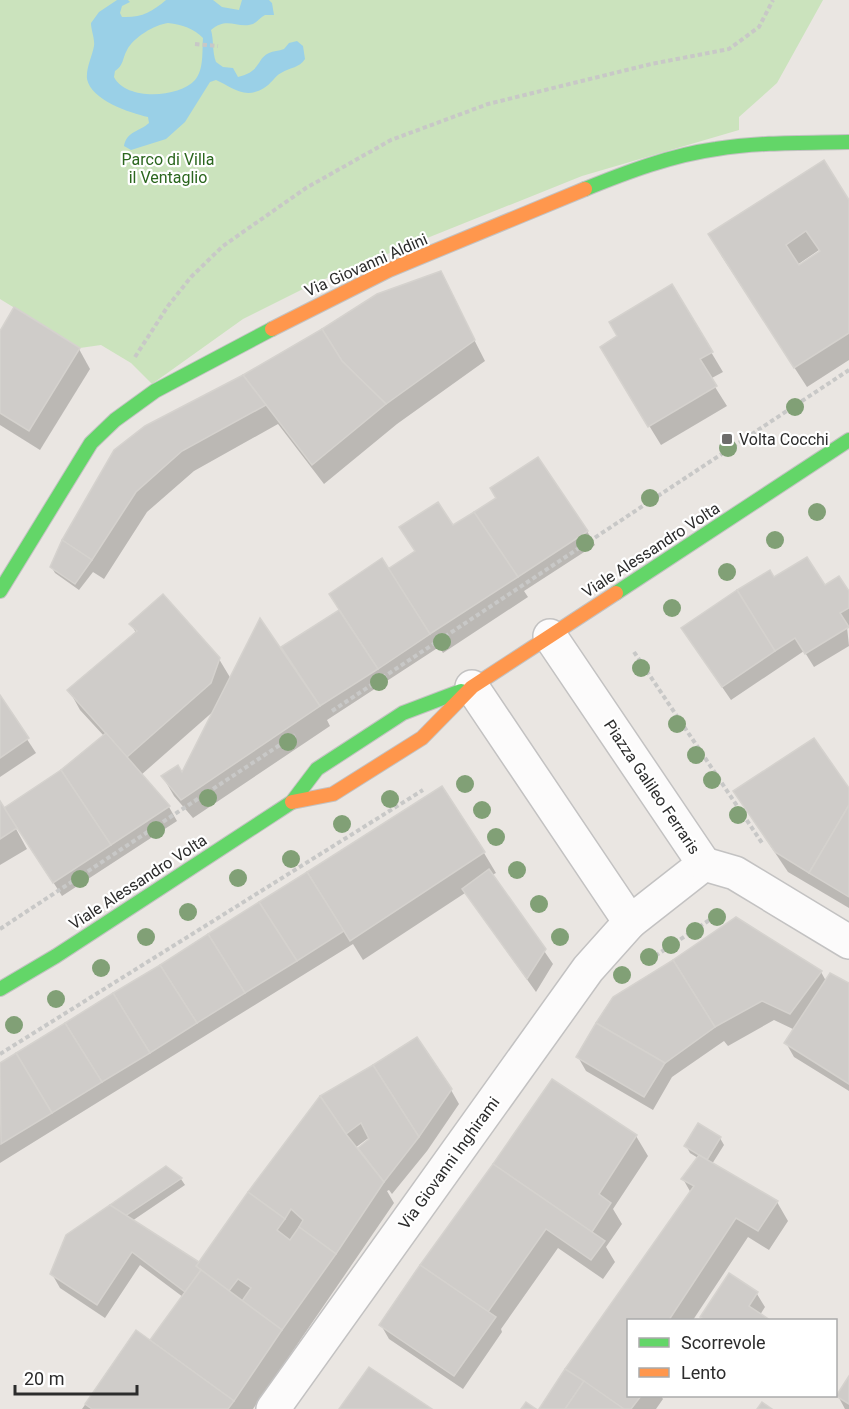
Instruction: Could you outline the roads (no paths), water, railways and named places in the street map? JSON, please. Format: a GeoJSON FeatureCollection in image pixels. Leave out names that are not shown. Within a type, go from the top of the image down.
{"type":"FeatureCollection","features":[{"type":"Feature","properties":{"kind":"main road","name":"Via Giovanni Aldini"},"geometry":{"type":"LineString","coordinates":[[1,586],[91,443],[115,420],[155,391],[305,310],[389,270],[617,176],[666,160],[759,144],[849,142]]}},
{"type":"Feature","properties":{"kind":"main road","name":"Viale Alessandro Volta"},"geometry":{"type":"LineString","coordinates":[[0,989],[56,956],[292,802],[316,769],[404,713],[472,687],[849,440]]}},
{"type":"Feature","properties":{"kind":"main road","name":"Viale Alessandro Volta"},"geometry":{"type":"LineString","coordinates":[[292,802],[333,794],[422,738],[472,687]]}},
{"type":"Feature","properties":{"kind":"street","name":"Piazza Galileo Ferraris"},"geometry":{"type":"LineString","coordinates":[[550,636],[704,864],[630,922]]}},
{"type":"Feature","properties":{"kind":"street"},"geometry":{"type":"LineString","coordinates":[[472,687],[630,922]]}},
{"type":"Feature","properties":{"kind":"street"},"geometry":{"type":"LineString","coordinates":[[704,864],[735,873],[849,942]]}},
{"type":"Feature","properties":{"kind":"street","name":"Via Giovanni Inghirami"},"geometry":{"type":"LineString","coordinates":[[273,1409],[588,969],[630,922]]}},
{"type":"Feature","properties":{"kind":"water"},"geometry":{"type":"Polygon","coordinates":[[[117,0],[130,2],[122,6],[120,13],[122,17],[129,17],[146,13],[166,0],[213,0],[222,7],[239,10],[242,0],[269,0],[272,3],[274,15],[265,15],[253,24],[227,23],[211,30],[216,62],[223,67],[233,68],[238,77],[251,72],[269,53],[284,49],[289,43],[297,41],[303,46],[305,59],[297,66],[279,74],[266,86],[250,93],[238,91],[216,80],[210,82],[185,122],[166,139],[131,150],[124,146],[128,137],[149,123],[148,117],[122,109],[103,99],[90,86],[87,79],[94,46],[91,23],[99,12],[117,0]],[[168,23],[151,29],[130,45],[115,71],[114,77],[120,85],[129,90],[153,94],[177,90],[195,80],[201,66],[203,38],[191,29],[168,23]]]}},
{"type":"Feature","properties":{"kind":"place","name":"Volta Cocchi"},"geometry":{"type":"Point","coordinates":[727,439]}},
{"type":"Feature","properties":{"kind":"park label","name":"Parco di Villa il Ventaglio"},"geometry":{"type":"Point","coordinates":[168,168]}}]}
